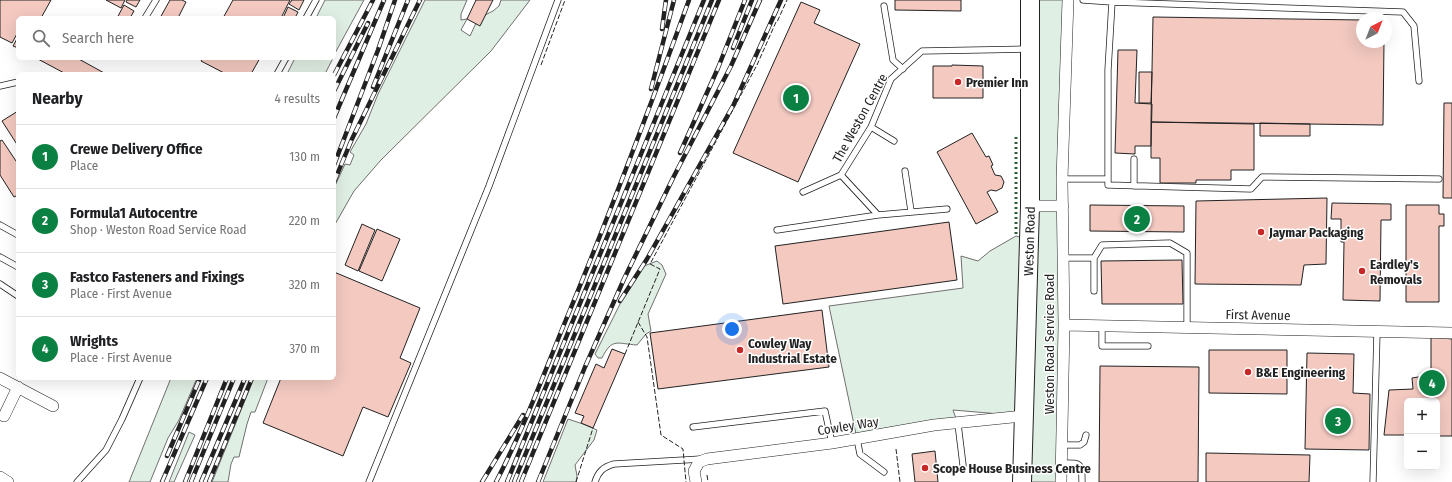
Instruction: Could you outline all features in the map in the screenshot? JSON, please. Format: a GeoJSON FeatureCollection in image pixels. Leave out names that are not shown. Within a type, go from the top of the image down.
{"type":"FeatureCollection","features":[{"type":"Feature","properties":{"kind":"main road","name":"Weston Road"},"geometry":{"type":"LineString","coordinates":[[1022,482],[1030,206],[1030,0]]}},
{"type":"Feature","properties":{"kind":"street","name":"Weston Road Service Road"},"geometry":{"type":"LineString","coordinates":[[1062,482],[1064,325],[1062,178],[1068,0]]}},
{"type":"Feature","properties":{"kind":"street"},"geometry":{"type":"LineString","coordinates":[[1030,206],[1063,206]]}},
{"type":"Feature","properties":{"kind":"street","name":"First Avenue"},"geometry":{"type":"LineString","coordinates":[[1064,325],[1452,334]]}},
{"type":"Feature","properties":{"kind":"street"},"geometry":{"type":"LineString","coordinates":[[0,378],[53,406]]}},
{"type":"Feature","properties":{"kind":"street"},"geometry":{"type":"LineString","coordinates":[[4,416],[18,387]]}},
{"type":"Feature","properties":{"kind":"street","name":"Cowley Way"},"geometry":{"type":"LineString","coordinates":[[708,459],[832,443],[934,425],[958,424],[1023,416]]}},
{"type":"Feature","properties":{"kind":"street"},"geometry":{"type":"LineString","coordinates":[[696,482],[694,471],[699,462],[708,459]]}},
{"type":"Feature","properties":{"kind":"street"},"geometry":{"type":"LineString","coordinates":[[0,478],[8,482]]}},
{"type":"Feature","properties":{"kind":"lane"},"geometry":{"type":"LineString","coordinates":[[146,16],[156,0]]}},
{"type":"Feature","properties":{"kind":"lane"},"geometry":{"type":"LineString","coordinates":[[307,16],[316,0]]}},
{"type":"Feature","properties":{"kind":"lane"},"geometry":{"type":"LineString","coordinates":[[369,482],[489,186],[558,0]]}},
{"type":"Feature","properties":{"kind":"lane"},"geometry":{"type":"LineString","coordinates":[[1083,0],[1403,12],[1414,26],[1419,81]]}},
{"type":"Feature","properties":{"kind":"lane"},"geometry":{"type":"LineString","coordinates":[[1112,2],[1108,70],[1108,185],[1251,189],[1262,177],[1439,179]]}},
{"type":"Feature","properties":{"kind":"lane"},"geometry":{"type":"LineString","coordinates":[[884,6],[893,60],[903,69]]}},
{"type":"Feature","properties":{"kind":"lane","name":"The Weston Centre"},"geometry":{"type":"LineString","coordinates":[[803,192],[841,175],[870,127],[891,79],[922,51],[1029,49]]}},
{"type":"Feature","properties":{"kind":"lane"},"geometry":{"type":"LineString","coordinates":[[278,72],[285,60]]}},
{"type":"Feature","properties":{"kind":"lane"},"geometry":{"type":"LineString","coordinates":[[0,86],[16,82]]}},
{"type":"Feature","properties":{"kind":"lane"},"geometry":{"type":"LineString","coordinates":[[870,127],[894,141]]}},
{"type":"Feature","properties":{"kind":"lane"},"geometry":{"type":"LineString","coordinates":[[1134,159],[1134,186]]}},
{"type":"Feature","properties":{"kind":"lane"},"geometry":{"type":"LineString","coordinates":[[905,171],[911,211]]}},
{"type":"Feature","properties":{"kind":"lane"},"geometry":{"type":"LineString","coordinates":[[841,175],[878,215]]}},
{"type":"Feature","properties":{"kind":"lane"},"geometry":{"type":"LineString","coordinates":[[1062,178],[1108,179]]}},
{"type":"Feature","properties":{"kind":"lane"},"geometry":{"type":"LineString","coordinates":[[777,230],[878,215],[947,209]]}},
{"type":"Feature","properties":{"kind":"lane"},"geometry":{"type":"LineString","coordinates":[[0,224],[16,234]]}},
{"type":"Feature","properties":{"kind":"lane"},"geometry":{"type":"LineString","coordinates":[[1094,291],[1094,258],[1102,245],[1170,243],[1187,253],[1187,328]]}},
{"type":"Feature","properties":{"kind":"lane"},"geometry":{"type":"LineString","coordinates":[[0,257],[16,266]]}},
{"type":"Feature","properties":{"kind":"lane"},"geometry":{"type":"LineString","coordinates":[[1063,258],[1094,258]]}},
{"type":"Feature","properties":{"kind":"lane"},"geometry":{"type":"LineString","coordinates":[[0,284],[16,295]]}},
{"type":"Feature","properties":{"kind":"lane"},"geometry":{"type":"LineString","coordinates":[[1102,326],[1102,346],[1148,346]]}},
{"type":"Feature","properties":{"kind":"lane"},"geometry":{"type":"LineString","coordinates":[[1373,482],[1377,332]]}},
{"type":"Feature","properties":{"kind":"lane"},"geometry":{"type":"LineString","coordinates":[[77,482],[106,450],[122,419],[139,380]]}},
{"type":"Feature","properties":{"kind":"lane"},"geometry":{"type":"LineString","coordinates":[[693,427],[825,411],[832,443]]}},
{"type":"Feature","properties":{"kind":"lane"},"geometry":{"type":"LineString","coordinates":[[958,424],[963,465]]}},
{"type":"Feature","properties":{"kind":"lane"},"geometry":{"type":"LineString","coordinates":[[1062,444],[1080,445],[1084,442],[1086,435]]}},
{"type":"Feature","properties":{"kind":"lane"},"geometry":{"type":"LineString","coordinates":[[857,439],[860,454],[884,472]]}},
{"type":"Feature","properties":{"kind":"lane"},"geometry":{"type":"LineString","coordinates":[[595,482],[597,475],[605,466],[614,464],[708,459]]}},
{"type":"Feature","properties":{"kind":"lane"},"geometry":{"type":"LineString","coordinates":[[1062,463],[1078,463],[1081,465],[1082,482]]}},
{"type":"Feature","properties":{"kind":"green space"},"geometry":{"type":"Polygon","coordinates":[[[325,0],[364,0],[336,51],[336,16],[317,16],[325,0]]]}},
{"type":"Feature","properties":{"kind":"green space"},"geometry":{"type":"Polygon","coordinates":[[[425,0],[467,0],[461,14],[461,20],[467,19],[461,30],[470,36],[476,23],[480,25],[485,15],[499,6],[501,0],[530,0],[491,51],[381,160],[354,191],[336,222],[336,184],[345,164],[350,165],[354,155],[350,152],[366,124],[378,94],[425,0]]]}},
{"type":"Feature","properties":{"kind":"green space"},"geometry":{"type":"Polygon","coordinates":[[[1030,0],[1068,0],[1061,482],[1022,482],[1023,416],[953,410],[958,424],[857,439],[829,306],[963,288],[961,256],[978,261],[990,251],[1016,236],[1029,240],[1030,0]]]}},
{"type":"Feature","properties":{"kind":"green space"},"geometry":{"type":"Polygon","coordinates":[[[294,60],[332,60],[326,72],[288,72],[294,60]]]}},
{"type":"Feature","properties":{"kind":"green space"},"geometry":{"type":"Polygon","coordinates":[[[657,261],[662,265],[666,274],[648,314],[651,331],[646,334],[637,345],[620,343],[612,344],[602,358],[598,358],[595,354],[631,282],[644,266],[657,261]]]}},
{"type":"Feature","properties":{"kind":"green space"},"geometry":{"type":"Polygon","coordinates":[[[170,380],[196,380],[179,420],[168,438],[150,482],[129,482],[170,380]]]}},
{"type":"Feature","properties":{"kind":"green space"},"geometry":{"type":"Polygon","coordinates":[[[253,380],[267,380],[255,412],[251,412],[239,457],[234,457],[231,464],[228,482],[212,482],[253,380]]]}},
{"type":"Feature","properties":{"kind":"green space"},"geometry":{"type":"Polygon","coordinates":[[[568,419],[597,430],[594,440],[575,465],[577,476],[576,482],[543,482],[568,419]]]}},
{"type":"Feature","properties":{"kind":"green space"},"geometry":{"type":"Polygon","coordinates":[[[189,432],[195,435],[174,482],[169,482],[189,432]]]}},
{"type":"Feature","properties":{"kind":"building"},"geometry":{"type":"Polygon","coordinates":[[[0,0],[51,0],[42,16],[16,16],[16,36],[12,43],[0,37],[0,0]]]}},
{"type":"Feature","properties":{"kind":"building"},"geometry":{"type":"Polygon","coordinates":[[[106,0],[125,0],[121,8],[106,0]]]}},
{"type":"Feature","properties":{"kind":"building"},"geometry":{"type":"Polygon","coordinates":[[[127,0],[140,0],[136,7],[126,2],[127,0]]]}},
{"type":"Feature","properties":{"kind":"building"},"geometry":{"type":"Polygon","coordinates":[[[170,0],[182,0],[186,2],[179,16],[161,16],[170,0]]]}},
{"type":"Feature","properties":{"kind":"building"},"geometry":{"type":"Polygon","coordinates":[[[233,0],[290,0],[282,16],[224,16],[233,0]]]}},
{"type":"Feature","properties":{"kind":"building"},"geometry":{"type":"Polygon","coordinates":[[[292,0],[304,0],[299,10],[289,4],[292,0]]]}},
{"type":"Feature","properties":{"kind":"building"},"geometry":{"type":"Polygon","coordinates":[[[476,0],[493,0],[480,26],[467,19],[476,0]]]}},
{"type":"Feature","properties":{"kind":"building"},"geometry":{"type":"Polygon","coordinates":[[[895,0],[961,0],[961,11],[895,10],[895,0]]]}},
{"type":"Feature","properties":{"kind":"building"},"geometry":{"type":"Polygon","coordinates":[[[801,2],[820,10],[814,23],[860,44],[798,182],[733,153],[801,2]]]}},
{"type":"Feature","properties":{"kind":"building"},"geometry":{"type":"Polygon","coordinates":[[[124,5],[134,11],[131,16],[118,16],[124,5]]]}},
{"type":"Feature","properties":{"kind":"building"},"geometry":{"type":"Polygon","coordinates":[[[288,7],[298,12],[296,16],[284,16],[288,7]]]}},
{"type":"Feature","properties":{"kind":"building"},"geometry":{"type":"Polygon","coordinates":[[[1153,17],[1356,20],[1356,48],[1384,48],[1383,125],[1151,122],[1153,17]]]}},
{"type":"Feature","properties":{"kind":"building"},"geometry":{"type":"Polygon","coordinates":[[[1118,50],[1137,50],[1135,103],[1152,104],[1151,146],[1135,146],[1135,154],[1115,153],[1118,50]]]}},
{"type":"Feature","properties":{"kind":"building"},"geometry":{"type":"Polygon","coordinates":[[[40,60],[81,60],[102,72],[62,72],[40,60]]]}},
{"type":"Feature","properties":{"kind":"building"},"geometry":{"type":"Polygon","coordinates":[[[259,60],[252,72],[222,72],[201,61],[259,60]]]}},
{"type":"Feature","properties":{"kind":"building","name":"Premier Inn"},"geometry":{"type":"Polygon","coordinates":[[[933,66],[983,66],[983,98],[933,98],[933,66]]]}},
{"type":"Feature","properties":{"kind":"building"},"geometry":{"type":"Polygon","coordinates":[[[1139,72],[1152,72],[1151,103],[1139,103],[1139,72]]]}},
{"type":"Feature","properties":{"kind":"building"},"geometry":{"type":"Polygon","coordinates":[[[1444,103],[1452,103],[1452,198],[1443,198],[1444,103]]]}},
{"type":"Feature","properties":{"kind":"building"},"geometry":{"type":"Polygon","coordinates":[[[16,112],[16,143],[2,121],[16,112]]]}},
{"type":"Feature","properties":{"kind":"building"},"geometry":{"type":"Polygon","coordinates":[[[1151,122],[1254,124],[1254,170],[1231,170],[1231,180],[1196,180],[1196,183],[1160,183],[1160,158],[1151,158],[1151,122]]]}},
{"type":"Feature","properties":{"kind":"building"},"geometry":{"type":"Polygon","coordinates":[[[1260,123],[1310,124],[1310,136],[1260,136],[1260,123]]]}},
{"type":"Feature","properties":{"kind":"building"},"geometry":{"type":"Polygon","coordinates":[[[972,133],[986,157],[989,156],[995,175],[1001,176],[1004,182],[1002,188],[996,191],[991,190],[987,192],[998,212],[976,224],[937,152],[972,133]]]}},
{"type":"Feature","properties":{"kind":"building"},"geometry":{"type":"Polygon","coordinates":[[[2,140],[16,161],[16,196],[14,197],[0,175],[0,141],[2,140]]]}},
{"type":"Feature","properties":{"kind":"building","name":"Jaymar Packaging"},"geometry":{"type":"Polygon","coordinates":[[[1327,198],[1326,264],[1304,265],[1301,285],[1195,284],[1196,201],[1327,198]]]}},
{"type":"Feature","properties":{"kind":"building","name":"Eardley's Removals"},"geometry":{"type":"Polygon","coordinates":[[[1332,203],[1391,204],[1391,220],[1381,220],[1380,301],[1343,300],[1344,242],[1341,242],[1341,219],[1331,219],[1332,203]]]}},
{"type":"Feature","properties":{"kind":"building"},"geometry":{"type":"Polygon","coordinates":[[[1090,205],[1184,206],[1184,232],[1090,231],[1090,205]]]}},
{"type":"Feature","properties":{"kind":"building"},"geometry":{"type":"Polygon","coordinates":[[[1406,205],[1439,205],[1439,214],[1444,214],[1444,226],[1439,226],[1439,302],[1406,302],[1406,205]]]}},
{"type":"Feature","properties":{"kind":"building"},"geometry":{"type":"Polygon","coordinates":[[[949,222],[957,280],[783,304],[775,246],[949,222]]]}},
{"type":"Feature","properties":{"kind":"building"},"geometry":{"type":"Polygon","coordinates":[[[362,224],[375,230],[358,271],[345,265],[362,224]]]}},
{"type":"Feature","properties":{"kind":"building"},"geometry":{"type":"Polygon","coordinates":[[[377,229],[400,239],[382,281],[359,271],[377,229]]]}},
{"type":"Feature","properties":{"kind":"building"},"geometry":{"type":"Polygon","coordinates":[[[1182,260],[1183,304],[1102,304],[1101,261],[1182,260]]]}},
{"type":"Feature","properties":{"kind":"building"},"geometry":{"type":"Polygon","coordinates":[[[336,273],[420,308],[400,358],[411,363],[388,417],[363,407],[343,456],[263,423],[280,380],[336,380],[336,273]]]}},
{"type":"Feature","properties":{"kind":"building","name":"Cowley Way Industrial Estate"},"geometry":{"type":"Polygon","coordinates":[[[822,310],[829,367],[658,389],[650,333],[822,310]]]}},
{"type":"Feature","properties":{"kind":"building"},"geometry":{"type":"Polygon","coordinates":[[[1431,337],[1452,339],[1452,436],[1440,436],[1440,398],[1404,398],[1404,435],[1384,435],[1389,390],[1413,389],[1412,378],[1431,375],[1431,337]]]}},
{"type":"Feature","properties":{"kind":"building"},"geometry":{"type":"Polygon","coordinates":[[[612,349],[625,354],[593,428],[581,423],[584,416],[575,413],[596,364],[604,368],[612,349]]]}},
{"type":"Feature","properties":{"kind":"building","name":"B&E Engineering"},"geometry":{"type":"Polygon","coordinates":[[[1209,350],[1287,350],[1287,394],[1209,393],[1209,350]]]}},
{"type":"Feature","properties":{"kind":"building"},"geometry":{"type":"Polygon","coordinates":[[[1307,353],[1354,354],[1353,393],[1370,394],[1369,450],[1305,449],[1307,353]]]}},
{"type":"Feature","properties":{"kind":"building"},"geometry":{"type":"Polygon","coordinates":[[[1100,366],[1199,367],[1198,482],[1099,482],[1100,366]]]}},
{"type":"Feature","properties":{"kind":"building","name":"Scope House Business Centre"},"geometry":{"type":"Polygon","coordinates":[[[935,451],[938,482],[915,482],[912,454],[935,451]]]}},
{"type":"Feature","properties":{"kind":"building"},"geometry":{"type":"Polygon","coordinates":[[[1206,453],[1310,455],[1309,482],[1206,482],[1206,453]]]}},
{"type":"Feature","properties":{"kind":"railway"},"geometry":{"type":"LineString","coordinates":[[336,72],[373,0]]}},
{"type":"Feature","properties":{"kind":"railway"},"geometry":{"type":"LineString","coordinates":[[336,113],[384,0]]}},
{"type":"Feature","properties":{"kind":"railway"},"geometry":{"type":"LineString","coordinates":[[336,160],[378,50],[395,0]]}},
{"type":"Feature","properties":{"kind":"railway"},"geometry":{"type":"LineString","coordinates":[[373,87],[408,0]]}},
{"type":"Feature","properties":{"kind":"railway"},"geometry":{"type":"LineString","coordinates":[[336,177],[352,139],[420,0]]}},
{"type":"Feature","properties":{"kind":"railway"},"geometry":{"type":"LineString","coordinates":[[662,29],[666,0]]}},
{"type":"Feature","properties":{"kind":"railway"},"geometry":{"type":"LineString","coordinates":[[651,89],[674,0]]}},
{"type":"Feature","properties":{"kind":"railway"},"geometry":{"type":"LineString","coordinates":[[496,482],[531,405],[596,246],[689,0]]}},
{"type":"Feature","properties":{"kind":"railway"},"geometry":{"type":"LineString","coordinates":[[507,482],[704,0]]}},
{"type":"Feature","properties":{"kind":"railway"},"geometry":{"type":"LineString","coordinates":[[514,482],[712,0]]}},
{"type":"Feature","properties":{"kind":"railway"},"geometry":{"type":"LineString","coordinates":[[521,482],[719,0]]}},
{"type":"Feature","properties":{"kind":"railway"},"geometry":{"type":"LineString","coordinates":[[680,153],[718,68],[745,0]]}},
{"type":"Feature","properties":{"kind":"railway"},"geometry":{"type":"LineString","coordinates":[[733,48],[752,0]]}},
{"type":"Feature","properties":{"kind":"railway"},"geometry":{"type":"LineString","coordinates":[[538,482],[585,367],[624,279],[673,178],[731,66],[760,0]]}},
{"type":"Feature","properties":{"kind":"railway"},"geometry":{"type":"LineString","coordinates":[[620,301],[647,259],[734,104],[781,0]]}},
{"type":"Feature","properties":{"kind":"railway"},"geometry":{"type":"LineString","coordinates":[[336,87],[368,23]]}},
{"type":"Feature","properties":{"kind":"railway"},"geometry":{"type":"LineString","coordinates":[[167,456],[199,380]]}},
{"type":"Feature","properties":{"kind":"railway"},"geometry":{"type":"LineString","coordinates":[[162,482],[206,380]]}},
{"type":"Feature","properties":{"kind":"railway"},"geometry":{"type":"LineString","coordinates":[[185,482],[226,380]]}},
{"type":"Feature","properties":{"kind":"railway"},"geometry":{"type":"LineString","coordinates":[[191,482],[233,380]]}},
{"type":"Feature","properties":{"kind":"railway"},"geometry":{"type":"LineString","coordinates":[[201,482],[244,380]]}},
{"type":"Feature","properties":{"kind":"railway"},"geometry":{"type":"LineString","coordinates":[[209,482],[251,380]]}},
{"type":"Feature","properties":{"kind":"railway"},"geometry":{"type":"LineString","coordinates":[[482,482],[523,415]]}},
{"type":"Feature","properties":{"kind":"hedge"},"geometry":{"type":"LineString","coordinates":[[1016,137],[1016,236]]}},
{"type":"Feature","properties":{"kind":"fence"},"geometry":{"type":"LineString","coordinates":[[541,65],[565,0]]}},
{"type":"Feature","properties":{"kind":"fence"},"geometry":{"type":"LineString","coordinates":[[625,354],[660,269],[650,264],[757,65],[787,0]]}},
{"type":"Feature","properties":{"kind":"fence"},"geometry":{"type":"LineString","coordinates":[[638,322],[647,337],[661,435],[683,449],[686,482]]}},
{"type":"Feature","properties":{"kind":"fence"},"geometry":{"type":"LineString","coordinates":[[576,482],[593,428]]}},
{"type":"Feature","properties":{"kind":"fence"},"geometry":{"type":"LineString","coordinates":[[896,449],[900,482]]}},
{"type":"Feature","properties":{"kind":"fence"},"geometry":{"type":"LineString","coordinates":[[707,475],[708,482]]}},
{"type":"Feature","properties":{"kind":"place","name":"Premier Inn"},"geometry":{"type":"Point","coordinates":[958,82]}},
{"type":"Feature","properties":{"kind":"place","name":"Crewe Delivery Office"},"geometry":{"type":"Point","coordinates":[796,98]}},
{"type":"Feature","properties":{"kind":"place","name":"Formula1 Autocentre"},"geometry":{"type":"Point","coordinates":[1137,219]}},
{"type":"Feature","properties":{"kind":"place","name":"Jaymar Packaging"},"geometry":{"type":"Point","coordinates":[1261,232]}},
{"type":"Feature","properties":{"kind":"place","name":"Eardley's Removals"},"geometry":{"type":"Point","coordinates":[1362,271]}},
{"type":"Feature","properties":{"kind":"place","name":"Cowley Way Industrial Estate"},"geometry":{"type":"Point","coordinates":[740,350]}},
{"type":"Feature","properties":{"kind":"place","name":"B&E Engineering"},"geometry":{"type":"Point","coordinates":[1248,372]}},
{"type":"Feature","properties":{"kind":"place","name":"Wrights"},"geometry":{"type":"Point","coordinates":[1432,383]}},
{"type":"Feature","properties":{"kind":"place","name":"Fastco Fasteners and Fixings"},"geometry":{"type":"Point","coordinates":[1338,421]}},
{"type":"Feature","properties":{"kind":"place","name":"Scope House Business Centre"},"geometry":{"type":"Point","coordinates":[925,468]}}]}
